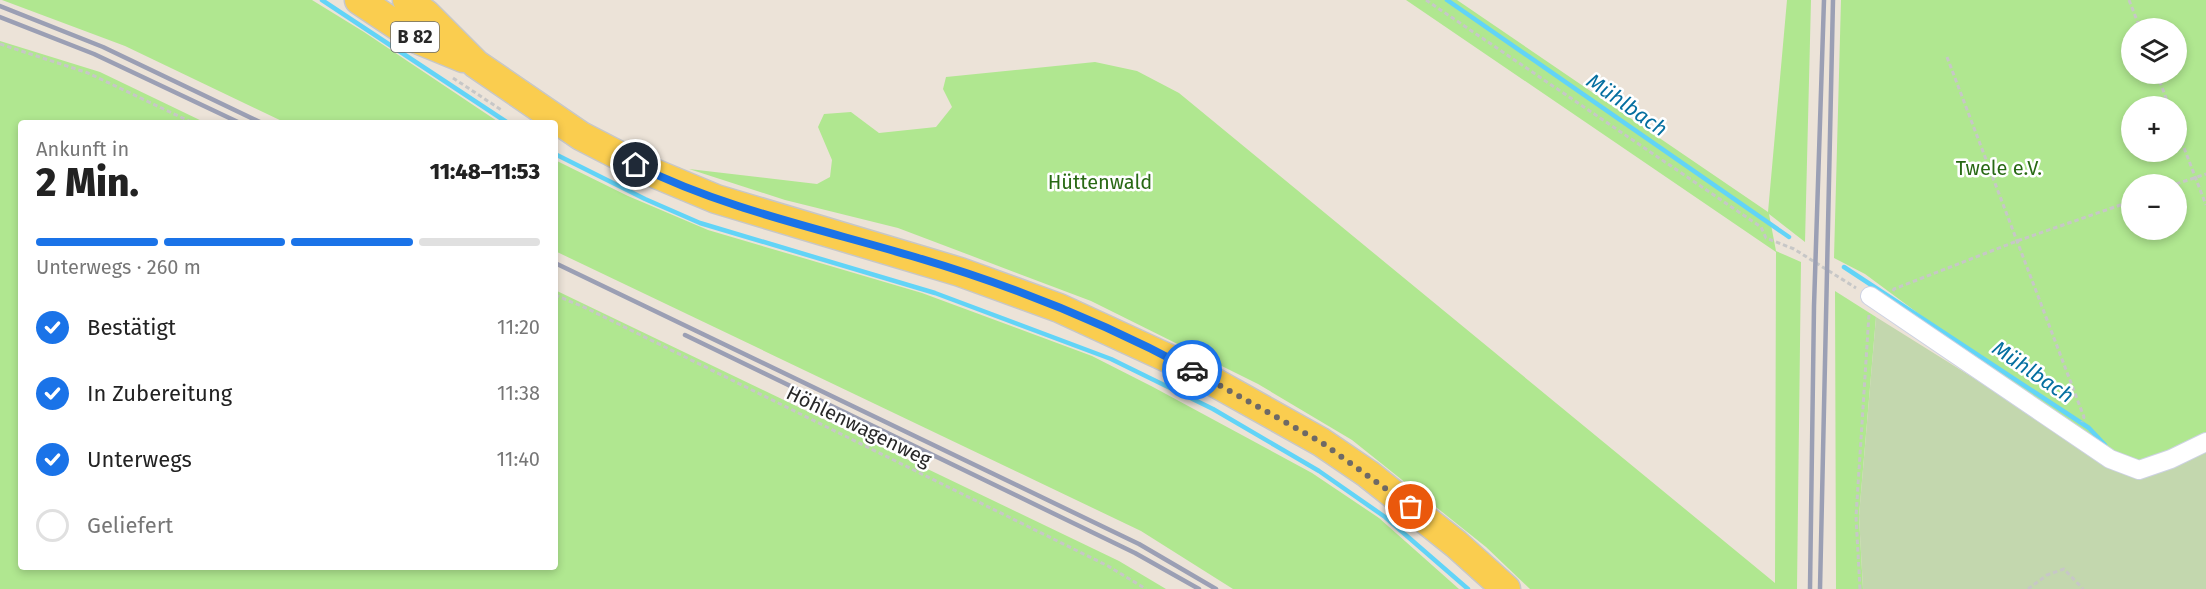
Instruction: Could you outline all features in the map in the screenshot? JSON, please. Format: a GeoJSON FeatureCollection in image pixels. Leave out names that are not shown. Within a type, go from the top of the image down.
{"type":"FeatureCollection","features":[{"type":"Feature","properties":{"kind":"main road","name":"B 82"},"geometry":{"type":"LineString","coordinates":[[358,0],[419,40],[476,64]]}},
{"type":"Feature","properties":{"kind":"main road","name":"B 82"},"geometry":{"type":"LineString","coordinates":[[417,5],[476,64],[558,120]]}},
{"type":"Feature","properties":{"kind":"main road","name":"B 82"},"geometry":{"type":"LineString","coordinates":[[558,120],[581,136],[677,184],[752,211],[917,257],[960,272],[1068,312],[1186,367],[1321,442],[1368,474],[1447,537],[1506,589]]}},
{"type":"Feature","properties":{"kind":"street"},"geometry":{"type":"LineString","coordinates":[[1870,296],[2110,459],[2139,470],[2171,459],[2206,442]]}},
{"type":"Feature","properties":{"kind":"path"},"geometry":{"type":"LineString","coordinates":[[1426,0],[1761,227],[1766,238],[1794,249],[1870,296],[1856,517],[1860,589]]}},
{"type":"Feature","properties":{"kind":"path"},"geometry":{"type":"LineString","coordinates":[[2129,0],[2136,18]]}},
{"type":"Feature","properties":{"kind":"path"},"geometry":{"type":"LineString","coordinates":[[0,44],[88,73],[187,120]]}},
{"type":"Feature","properties":{"kind":"path"},"geometry":{"type":"LineString","coordinates":[[1947,57],[2084,417],[2082,420]]}},
{"type":"Feature","properties":{"kind":"path"},"geometry":{"type":"LineString","coordinates":[[2187,157],[2206,206]]}},
{"type":"Feature","properties":{"kind":"path"},"geometry":{"type":"LineString","coordinates":[[2187,181],[2206,174]]}},
{"type":"Feature","properties":{"kind":"path"},"geometry":{"type":"LineString","coordinates":[[1894,289],[2121,205]]}},
{"type":"Feature","properties":{"kind":"path","name":"Höhlenwagenweg"},"geometry":{"type":"LineString","coordinates":[[558,296],[1087,555],[1146,589]]}},
{"type":"Feature","properties":{"kind":"path"},"geometry":{"type":"LineString","coordinates":[[2028,589],[2047,575],[2064,569],[2084,589]]}},
{"type":"Feature","properties":{"kind":"green space"},"geometry":{"type":"Polygon","coordinates":[[[2,0],[312,0],[496,120],[280,120],[125,46],[2,0]]]}},
{"type":"Feature","properties":{"kind":"green space","name":"Hüttenwald"},"geometry":{"type":"Polygon","coordinates":[[[1406,0],[1457,0],[1768,212],[1787,0],[1811,0],[1805,242],[1769,214],[1776,251],[1801,262],[1797,589],[1530,589],[1486,547],[1352,440],[1258,384],[1091,301],[898,228],[785,200],[689,169],[817,184],[830,177],[832,160],[818,127],[824,114],[851,112],[879,133],[936,127],[952,107],[943,89],[946,77],[1095,62],[1137,71],[1179,93],[1775,583],[1776,252],[1406,0]]]}},
{"type":"Feature","properties":{"kind":"green space","name":"Twele e.V."},"geometry":{"type":"Polygon","coordinates":[[[1841,0],[2206,0],[2206,439],[2139,468],[2111,456],[1865,274],[1834,258],[1841,0]]]}},
{"type":"Feature","properties":{"kind":"green space"},"geometry":{"type":"Polygon","coordinates":[[[0,41],[100,72],[200,120],[18,120],[18,570],[558,570],[558,291],[1119,561],[1166,589],[0,589],[0,41]]]}},
{"type":"Feature","properties":{"kind":"green space"},"geometry":{"type":"Polygon","coordinates":[[[558,161],[628,196],[708,230],[922,293],[1092,356],[1312,473],[1379,518],[1459,589],[1233,589],[1141,531],[558,252],[558,161]]]}},
{"type":"Feature","properties":{"kind":"green space"},"geometry":{"type":"Polygon","coordinates":[[[1835,291],[1876,317],[1859,516],[1863,589],[1836,589],[1835,291]]]}},
{"type":"Feature","properties":{"kind":"green space"},"geometry":{"type":"Polygon","coordinates":[[[1876,317],[2108,462],[2138,474],[2206,445],[2206,589],[1863,589],[1859,516],[1876,317]]]}},
{"type":"Feature","properties":{"kind":"waterway"},"geometry":{"type":"LineString","coordinates":[[322,0],[503,120]]}},
{"type":"Feature","properties":{"kind":"waterway","name":"Mühlbach"},"geometry":{"type":"LineString","coordinates":[[1447,0],[1789,237]]}},
{"type":"Feature","properties":{"kind":"waterway"},"geometry":{"type":"LineString","coordinates":[[558,156],[645,199],[700,223],[935,293],[1111,359],[1213,409],[1319,471],[1385,517],[1468,589]]}},
{"type":"Feature","properties":{"kind":"waterway","name":"Mühlbach"},"geometry":{"type":"LineString","coordinates":[[1844,267],[2089,428],[2105,445]]}},
{"type":"Feature","properties":{"kind":"railway"},"geometry":{"type":"LineString","coordinates":[[1810,589],[1814,306],[1824,0]]}},
{"type":"Feature","properties":{"kind":"railway"},"geometry":{"type":"LineString","coordinates":[[1820,589],[1833,0]]}},
{"type":"Feature","properties":{"kind":"railway"},"geometry":{"type":"LineString","coordinates":[[0,6],[103,47],[256,120]]}},
{"type":"Feature","properties":{"kind":"railway"},"geometry":{"type":"LineString","coordinates":[[0,17],[94,54],[234,120]]}},
{"type":"Feature","properties":{"kind":"railway"},"geometry":{"type":"LineString","coordinates":[[558,264],[1139,544],[1216,589]]}},
{"type":"Feature","properties":{"kind":"railway"},"geometry":{"type":"LineString","coordinates":[[685,335],[1135,553],[1199,589]]}},
{"type":"Feature","properties":{"kind":"way so far"},"geometry":{"type":"LineString","coordinates":[[1192,370],[1321,442],[1411,507]]}},
{"type":"Feature","properties":{"kind":"route"},"geometry":{"type":"LineString","coordinates":[[636,165],[716,200],[917,257],[989,282],[1059,308],[1192,370]]}}]}
